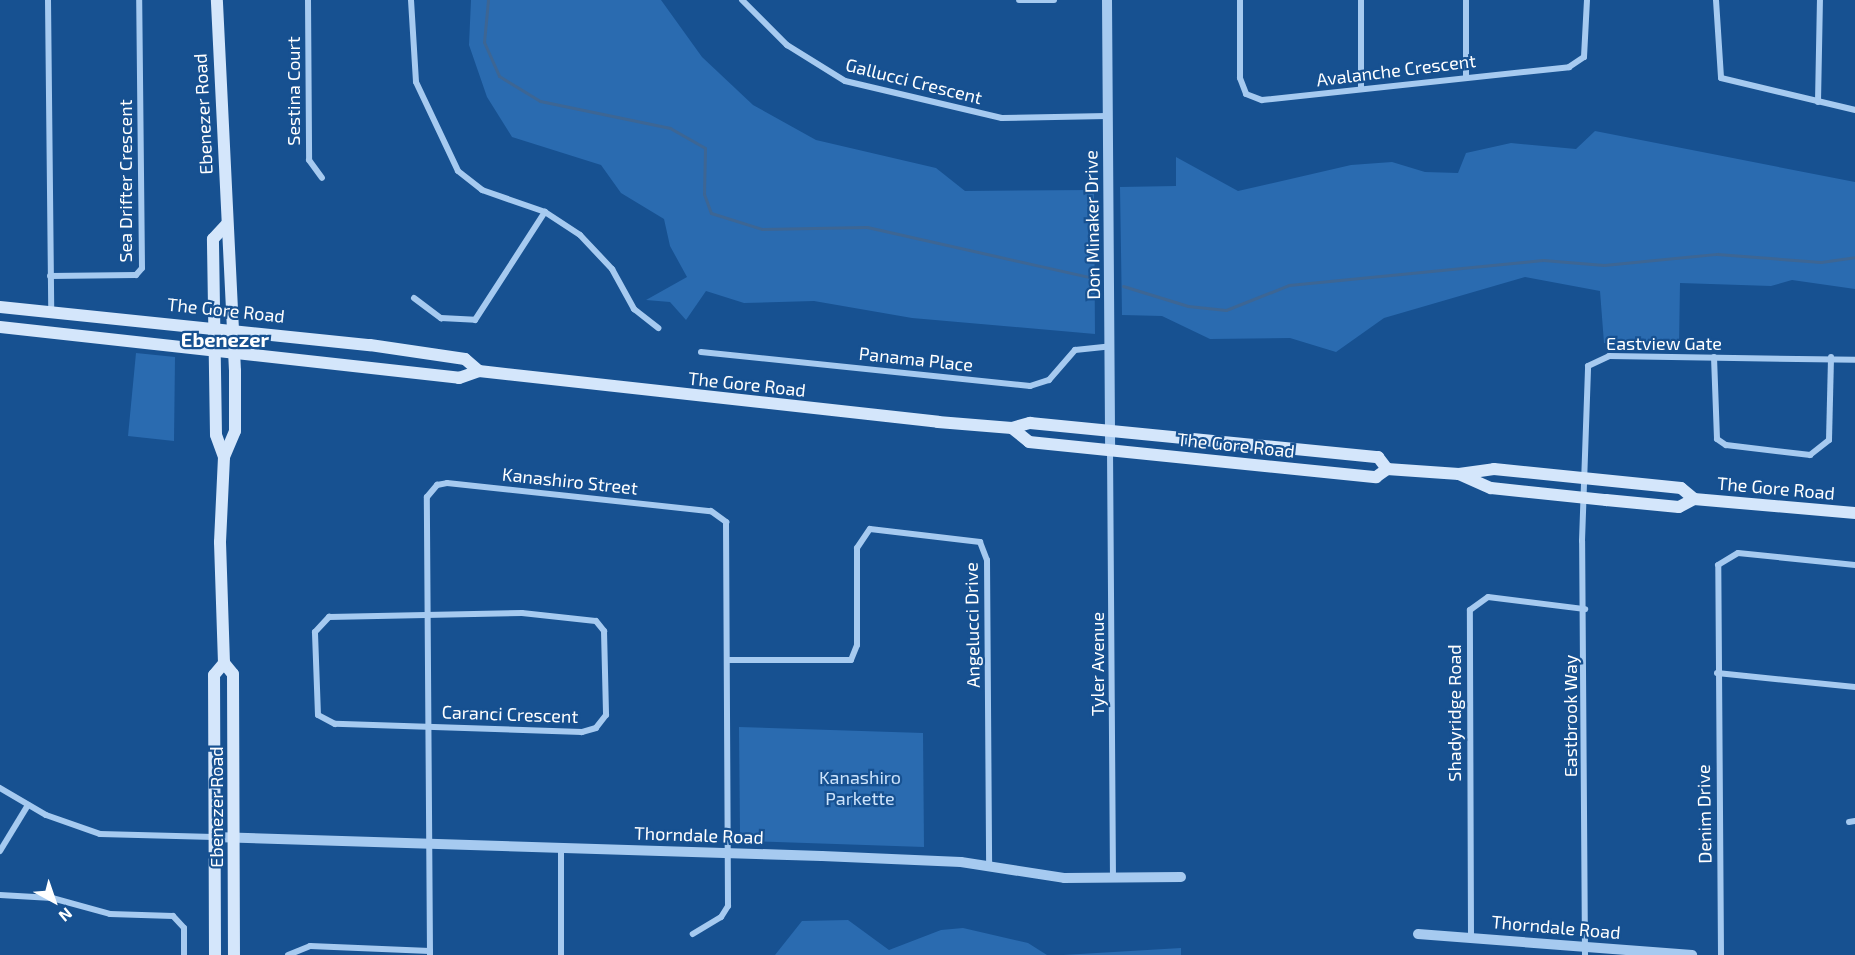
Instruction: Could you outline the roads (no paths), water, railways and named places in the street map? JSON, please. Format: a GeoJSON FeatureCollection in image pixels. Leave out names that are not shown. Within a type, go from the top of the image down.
{"type":"FeatureCollection","features":[{"type":"Feature","properties":{"kind":"main road","name":"Ebenezer Road"},"geometry":{"type":"LineString","coordinates":[[217,0],[226,225],[233,238],[235,329],[235,430],[224,457]]}},
{"type":"Feature","properties":{"kind":"main road","name":"Ebenezer Road"},"geometry":{"type":"LineString","coordinates":[[226,225],[213,238],[216,435],[224,457],[224,663],[233,674],[234,955]]}},
{"type":"Feature","properties":{"kind":"main road","name":"The Gore Road"},"geometry":{"type":"LineString","coordinates":[[0,307],[235,329],[465,359],[479,371]]}},
{"type":"Feature","properties":{"kind":"main road","name":"The Gore Road"},"geometry":{"type":"LineString","coordinates":[[0,327],[235,350],[459,378],[479,371],[1012,428],[1030,423],[1378,458],[1387,469]]}},
{"type":"Feature","properties":{"kind":"main road","name":"The Gore Road"},"geometry":{"type":"LineString","coordinates":[[1012,428],[1029,442],[1376,477],[1387,469],[1459,474],[1494,469],[1682,488],[1694,499]]}},
{"type":"Feature","properties":{"kind":"main road","name":"The Gore Road"},"geometry":{"type":"LineString","coordinates":[[1459,474],[1491,489],[1679,507],[1694,499],[1855,513]]}},
{"type":"Feature","properties":{"kind":"main road","name":"Ebenezer Road"},"geometry":{"type":"LineString","coordinates":[[215,955],[214,675],[224,663]]}},
{"type":"Feature","properties":{"kind":"street"},"geometry":{"type":"LineString","coordinates":[[48,0],[51,310]]}},
{"type":"Feature","properties":{"kind":"street","name":"Sea Drifter Crescent"},"geometry":{"type":"LineString","coordinates":[[51,276],[136,275],[142,268],[139,0]]}},
{"type":"Feature","properties":{"kind":"street","name":"Sestina Court"},"geometry":{"type":"LineString","coordinates":[[308,0],[309,160],[322,178]]}},
{"type":"Feature","properties":{"kind":"street"},"geometry":{"type":"LineString","coordinates":[[411,0],[414,74],[450,160],[482,190],[545,212],[596,251],[634,309],[658,328]]}},
{"type":"Feature","properties":{"kind":"street","name":"Gallucci Crescent"},"geometry":{"type":"LineString","coordinates":[[742,0],[793,50],[845,81],[992,116],[1107,116]]}},
{"type":"Feature","properties":{"kind":"street"},"geometry":{"type":"LineString","coordinates":[[1019,0],[1054,0]]}},
{"type":"Feature","properties":{"kind":"street","name":"Don Minaker Drive"},"geometry":{"type":"LineString","coordinates":[[1107,0],[1110,450]]}},
{"type":"Feature","properties":{"kind":"street","name":"Avalanche Crescent"},"geometry":{"type":"LineString","coordinates":[[1240,0],[1240,78],[1246,94],[1262,100],[1579,64],[1587,47],[1587,0]]}},
{"type":"Feature","properties":{"kind":"street"},"geometry":{"type":"LineString","coordinates":[[1361,0],[1362,89]]}},
{"type":"Feature","properties":{"kind":"street"},"geometry":{"type":"LineString","coordinates":[[1466,0],[1466,76]]}},
{"type":"Feature","properties":{"kind":"street"},"geometry":{"type":"LineString","coordinates":[[1716,0],[1721,78],[1855,110]]}},
{"type":"Feature","properties":{"kind":"street"},"geometry":{"type":"LineString","coordinates":[[1818,102],[1821,0]]}},
{"type":"Feature","properties":{"kind":"street"},"geometry":{"type":"LineString","coordinates":[[414,298],[441,318],[475,320],[545,212]]}},
{"type":"Feature","properties":{"kind":"street","name":"Panama Place"},"geometry":{"type":"LineString","coordinates":[[701,352],[1030,386],[1049,380],[1075,350],[1111,346]]}},
{"type":"Feature","properties":{"kind":"street","name":"Eastview Gate"},"geometry":{"type":"LineString","coordinates":[[1586,478],[1584,386],[1592,361],[1609,356],[1831,357],[1855,360]]}},
{"type":"Feature","properties":{"kind":"street"},"geometry":{"type":"LineString","coordinates":[[1714,357],[1717,439],[1726,446],[1810,456],[1829,440],[1831,357]]}},
{"type":"Feature","properties":{"kind":"street","name":"Tyler Avenue"},"geometry":{"type":"LineString","coordinates":[[1110,450],[1113,878]]}},
{"type":"Feature","properties":{"kind":"street","name":"Eastbrook Way"},"geometry":{"type":"LineString","coordinates":[[1585,950],[1584,498],[1586,478]]}},
{"type":"Feature","properties":{"kind":"street","name":"Kanashiro Street"},"geometry":{"type":"LineString","coordinates":[[430,953],[427,497],[437,485],[711,511],[728,528],[730,853],[728,906],[721,917],[693,934]]}},
{"type":"Feature","properties":{"kind":"street","name":"Angelucci Drive"},"geometry":{"type":"LineString","coordinates":[[729,660],[850,660],[857,645],[857,548],[870,529],[980,542],[987,560],[989,866]]}},
{"type":"Feature","properties":{"kind":"street","name":"Denim Drive"},"geometry":{"type":"LineString","coordinates":[[1721,955],[1716,572],[1722,560],[1738,553],[1855,565]]}},
{"type":"Feature","properties":{"kind":"street","name":"Shadyridge Road"},"geometry":{"type":"LineString","coordinates":[[1471,937],[1470,610],[1488,597],[1585,609]]}},
{"type":"Feature","properties":{"kind":"street","name":"Caranci Crescent"},"geometry":{"type":"LineString","coordinates":[[522,613],[596,621],[604,631],[606,715],[596,728],[582,732],[324,721],[318,715],[315,684],[315,632],[323,621],[427,615],[522,613]]}},
{"type":"Feature","properties":{"kind":"street"},"geometry":{"type":"LineString","coordinates":[[1717,673],[1855,687]]}},
{"type":"Feature","properties":{"kind":"street"},"geometry":{"type":"LineString","coordinates":[[0,788],[68,825],[113,836],[214,837]]}},
{"type":"Feature","properties":{"kind":"street"},"geometry":{"type":"LineString","coordinates":[[0,851],[28,805]]}},
{"type":"Feature","properties":{"kind":"street","name":"Thorndale Road"},"geometry":{"type":"LineString","coordinates":[[214,837],[730,853],[989,866],[1052,877],[1180,877]]}},
{"type":"Feature","properties":{"kind":"street"},"geometry":{"type":"LineString","coordinates":[[561,847],[561,955]]}},
{"type":"Feature","properties":{"kind":"street"},"geometry":{"type":"LineString","coordinates":[[0,895],[52,898],[110,914],[173,916],[184,928],[184,955]]}},
{"type":"Feature","properties":{"kind":"street","name":"Thorndale Road"},"geometry":{"type":"LineString","coordinates":[[1418,934],[1471,937],[1585,950],[1692,955]]}},
{"type":"Feature","properties":{"kind":"street"},"geometry":{"type":"LineString","coordinates":[[288,955],[310,946],[430,953]]}},
{"type":"Feature","properties":{"kind":"waterway"},"geometry":{"type":"LineString","coordinates":[[488,0],[484,42],[499,76],[540,101],[670,128],[705,148],[704,194],[711,213],[762,229],[867,227],[1088,277]]}},
{"type":"Feature","properties":{"kind":"waterway"},"geometry":{"type":"LineString","coordinates":[[1123,286],[1188,306],[1226,310],[1289,285],[1543,260],[1604,265],[1717,254],[1821,262],[1855,257]]}},
{"type":"Feature","properties":{"kind":"district","name":"Ebenezer"},"geometry":{"type":"Point","coordinates":[225,339]}},
{"type":"Feature","properties":{"kind":"park label","name":"Kanashiro Parkette"},"geometry":{"type":"Point","coordinates":[860,788]}}]}
